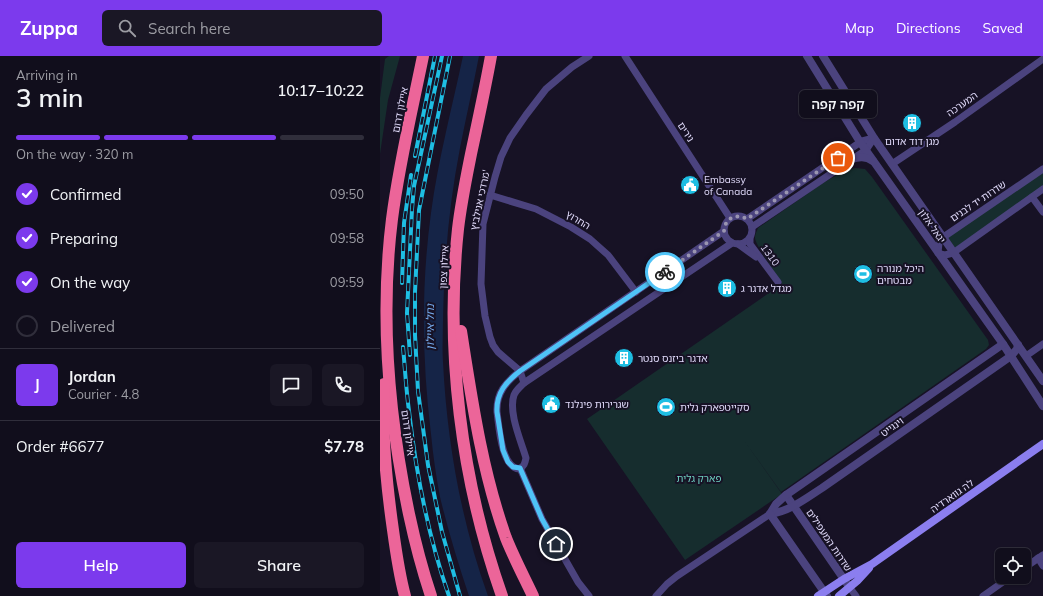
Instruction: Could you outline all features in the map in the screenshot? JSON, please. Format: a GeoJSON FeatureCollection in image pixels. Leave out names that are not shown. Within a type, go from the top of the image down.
{"type":"FeatureCollection","features":[{"type":"Feature","properties":{"kind":"highway","name":"איילון דרום"},"geometry":{"type":"LineString","coordinates":[[423,56],[394,207],[389,255],[388,357],[397,448],[410,518],[431,596]]}},
{"type":"Feature","properties":{"kind":"highway","name":"איילון צפון"},"geometry":{"type":"LineString","coordinates":[[491,56],[463,196],[457,241],[455,353],[464,438],[471,477],[493,570],[502,596]]}},
{"type":"Feature","properties":{"kind":"highway"},"geometry":{"type":"LineString","coordinates":[[455,293],[474,416],[486,471],[507,539],[533,596]]}},
{"type":"Feature","properties":{"kind":"highway"},"geometry":{"type":"LineString","coordinates":[[388,301],[382,409],[383,440],[391,515],[405,596]]}},
{"type":"Feature","properties":{"kind":"highway"},"geometry":{"type":"LineString","coordinates":[[528,584],[536,596]]}},
{"type":"Feature","properties":{"kind":"main road","name":"לה גווארדיה"},"geometry":{"type":"LineString","coordinates":[[823,595],[844,579],[872,564],[1043,444]]}},
{"type":"Feature","properties":{"kind":"main road","name":"לה גווארדיה"},"geometry":{"type":"LineString","coordinates":[[839,596],[850,588],[872,564]]}},
{"type":"Feature","properties":{"kind":"street","name":"מרדכי אנילביץ'"},"geometry":{"type":"LineString","coordinates":[[520,371],[504,358],[493,346],[485,316],[480,284],[483,224],[501,157],[510,138],[546,89],[572,67],[589,56]]}},
{"type":"Feature","properties":{"kind":"street","name":"נירים"},"geometry":{"type":"LineString","coordinates":[[625,56],[730,218]]}},
{"type":"Feature","properties":{"kind":"street","name":"יגאל אלון"},"geometry":{"type":"LineString","coordinates":[[807,56],[860,142],[1003,344],[1043,406]]}},
{"type":"Feature","properties":{"kind":"street","name":"יגאל אלון"},"geometry":{"type":"LineString","coordinates":[[823,56],[874,138],[942,238],[1043,381]]}},
{"type":"Feature","properties":{"kind":"street","name":"המערכה"},"geometry":{"type":"LineString","coordinates":[[892,164],[955,122],[1043,59]]}},
{"type":"Feature","properties":{"kind":"street"},"geometry":{"type":"LineString","coordinates":[[747,219],[860,142],[874,138]]}},
{"type":"Feature","properties":{"kind":"street"},"geometry":{"type":"LineString","coordinates":[[752,227],[866,150],[874,138]]}},
{"type":"Feature","properties":{"kind":"street"},"geometry":{"type":"LineString","coordinates":[[851,159],[866,157],[874,161]]}},
{"type":"Feature","properties":{"kind":"street","name":"שדרות יד לבנים"},"geometry":{"type":"LineString","coordinates":[[942,238],[1043,169]]}},
{"type":"Feature","properties":{"kind":"street"},"geometry":{"type":"LineString","coordinates":[[942,238],[938,243],[938,253],[945,255],[953,253],[1043,189]]}},
{"type":"Feature","properties":{"kind":"street","name":"החרוץ"},"geometry":{"type":"LineString","coordinates":[[490,195],[536,209],[571,226],[590,239],[608,255],[636,292]]}},
{"type":"Feature","properties":{"kind":"street"},"geometry":{"type":"LineString","coordinates":[[1032,197],[1043,212]]}},
{"type":"Feature","properties":{"kind":"street"},"geometry":{"type":"LineString","coordinates":[[520,468],[525,463],[526,458],[514,420],[512,402],[517,390],[524,383],[735,244],[747,241],[750,238],[752,231],[752,227],[747,219],[739,216],[730,218],[724,231],[725,236],[735,244],[754,255],[767,267]]}},
{"type":"Feature","properties":{"kind":"street"},"geometry":{"type":"LineString","coordinates":[[520,468],[513,467],[503,450],[497,406],[501,389],[520,371],[724,231]]}},
{"type":"Feature","properties":{"kind":"street","name":"1310"},"geometry":{"type":"LineString","coordinates":[[750,238],[750,244],[778,282]]}},
{"type":"Feature","properties":{"kind":"street","name":"וינגייט"},"geometry":{"type":"LineString","coordinates":[[770,514],[776,504],[786,495],[1003,344]]}},
{"type":"Feature","properties":{"kind":"street"},"geometry":{"type":"LineString","coordinates":[[1026,356],[1043,344]]}},
{"type":"Feature","properties":{"kind":"street","name":"וינגייט"},"geometry":{"type":"LineString","coordinates":[[656,596],[677,576],[770,514],[784,511],[794,506],[887,443],[1011,356],[1015,352],[1018,345]]}},
{"type":"Feature","properties":{"kind":"street"},"geometry":{"type":"LineString","coordinates":[[520,371],[524,383]]}},
{"type":"Feature","properties":{"kind":"street"},"geometry":{"type":"LineString","coordinates":[[520,468],[542,519],[578,582],[588,596]]}},
{"type":"Feature","properties":{"kind":"street","name":"שדרות המעפילים"},"geometry":{"type":"LineString","coordinates":[[786,495],[856,596]]}},
{"type":"Feature","properties":{"kind":"street"},"geometry":{"type":"LineString","coordinates":[[770,514],[823,595]]}},
{"type":"Feature","properties":{"kind":"street"},"geometry":{"type":"LineString","coordinates":[[1031,563],[1040,556],[1043,566]]}},
{"type":"Feature","properties":{"kind":"street"},"geometry":{"type":"LineString","coordinates":[[983,596],[1000,584]]}},
{"type":"Feature","properties":{"kind":"green space"},"geometry":{"type":"Polygon","coordinates":[[[389,56],[400,56],[388,100],[380,154],[380,98],[385,59],[389,56]]]}},
{"type":"Feature","properties":{"kind":"green space","name":"היכל מנורה מבטחים"},"geometry":{"type":"Polygon","coordinates":[[[855,168],[865,169],[872,177],[988,340],[989,345],[986,349],[781,492],[743,439],[782,494],[685,560],[587,419],[782,284],[756,241],[755,236],[758,228],[823,183],[844,171],[855,168]]]}},
{"type":"Feature","properties":{"kind":"green space"},"geometry":{"type":"Polygon","coordinates":[[[1043,172],[1043,187],[955,248],[947,237],[1043,172]]]}},
{"type":"Feature","properties":{"kind":"water","name":"נחל איילון"},"geometry":{"type":"Polygon","coordinates":[[[463,56],[479,56],[456,169],[450,212],[445,277],[443,357],[448,422],[457,481],[470,539],[488,596],[469,596],[443,509],[433,450],[424,351],[424,296],[431,213],[441,154],[463,56]]]}},
{"type":"Feature","properties":{"kind":"railway"},"geometry":{"type":"LineString","coordinates":[[415,156],[435,56]]}},
{"type":"Feature","properties":{"kind":"railway"},"geometry":{"type":"LineString","coordinates":[[410,355],[407,313],[414,186],[442,56]]}},
{"type":"Feature","properties":{"kind":"railway"},"geometry":{"type":"LineString","coordinates":[[450,56],[419,210],[415,292],[415,335],[418,391],[428,465],[442,532],[460,596]]}},
{"type":"Feature","properties":{"kind":"railway"},"geometry":{"type":"LineString","coordinates":[[402,283],[404,223],[411,175]]}},
{"type":"Feature","properties":{"kind":"railway"},"geometry":{"type":"LineString","coordinates":[[403,347],[408,403],[419,481],[429,527],[449,596]]}},
{"type":"Feature","properties":{"kind":"way so far"},"geometry":{"type":"LineString","coordinates":[[665,272],[724,231],[730,218],[739,216],[747,219],[838,158]]}},
{"type":"Feature","properties":{"kind":"place","name":"מגן דוד אדום"},"geometry":{"type":"Point","coordinates":[912,123]}},
{"type":"Feature","properties":{"kind":"place","name":"קפה קפה"},"geometry":{"type":"Point","coordinates":[838,158]}},
{"type":"Feature","properties":{"kind":"place","name":"Embassy of Canada"},"geometry":{"type":"Point","coordinates":[690,185]}},
{"type":"Feature","properties":{"kind":"place","name":"היכל מנורה מבטחים"},"geometry":{"type":"Point","coordinates":[863,274]}},
{"type":"Feature","properties":{"kind":"place","name":"מגדל אדגר ג"},"geometry":{"type":"Point","coordinates":[727,288]}},
{"type":"Feature","properties":{"kind":"place","name":"אדגר ביזנס סנטר"},"geometry":{"type":"Point","coordinates":[624,358]}},
{"type":"Feature","properties":{"kind":"place","name":"שגרירות פינלנד"},"geometry":{"type":"Point","coordinates":[551,404]}},
{"type":"Feature","properties":{"kind":"place","name":"סקייטפארק גלית"},"geometry":{"type":"Point","coordinates":[666,407]}},
{"type":"Feature","properties":{"kind":"route"},"geometry":{"type":"LineString","coordinates":[[556,544],[542,519],[520,468],[513,467],[508,462],[503,450],[497,412],[501,389],[520,371],[665,272]]}},
{"type":"Feature","properties":{"kind":"park label","name":"פארק גלית"},"geometry":{"type":"Point","coordinates":[699,478]}}]}
